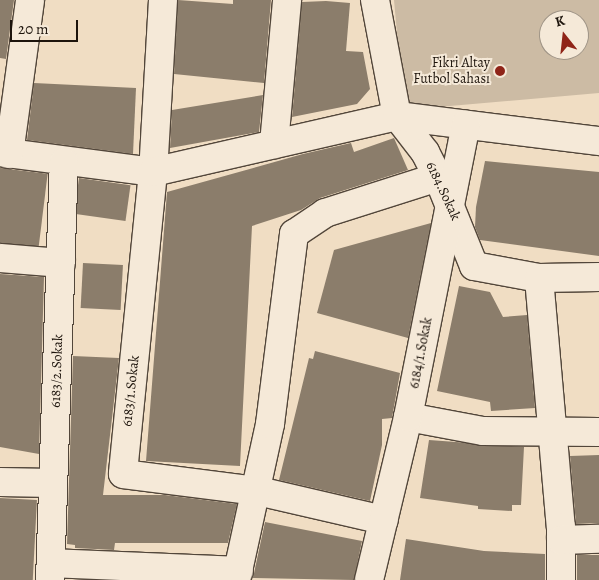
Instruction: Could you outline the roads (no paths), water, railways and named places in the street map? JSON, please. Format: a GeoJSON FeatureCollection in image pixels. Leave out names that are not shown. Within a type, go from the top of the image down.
{"type":"FeatureCollection","features":[{"type":"Feature","properties":{"kind":"street"},"geometry":{"type":"LineString","coordinates":[[30,0],[5,153],[153,172],[397,116],[599,141]]}},
{"type":"Feature","properties":{"kind":"street"},"geometry":{"type":"LineString","coordinates":[[153,172],[163,0]]}},
{"type":"Feature","properties":{"kind":"street"},"geometry":{"type":"LineString","coordinates":[[274,144],[287,0]]}},
{"type":"Feature","properties":{"kind":"street","name":"6184.Sokak"},"geometry":{"type":"LineString","coordinates":[[375,0],[397,116],[425,152],[451,201],[474,266],[538,278],[599,277]]}},
{"type":"Feature","properties":{"kind":"street","name":"6184/1.Sokak"},"geometry":{"type":"LineString","coordinates":[[369,580],[408,417],[466,125]]}},
{"type":"Feature","properties":{"kind":"street","name":"6183/2.Sokak"},"geometry":{"type":"LineString","coordinates":[[51,572],[52,483],[64,162]]}},
{"type":"Feature","properties":{"kind":"street","name":"6183/1.Sokak"},"geometry":{"type":"LineString","coordinates":[[153,172],[122,474],[258,491]]}},
{"type":"Feature","properties":{"kind":"street"},"geometry":{"type":"LineString","coordinates":[[51,572],[238,575],[258,491],[270,424],[294,234],[325,213],[438,176]]}},
{"type":"Feature","properties":{"kind":"street"},"geometry":{"type":"LineString","coordinates":[[0,258],[60,263]]}},
{"type":"Feature","properties":{"kind":"street"},"geometry":{"type":"LineString","coordinates":[[538,278],[561,540],[561,580]]}},
{"type":"Feature","properties":{"kind":"street"},"geometry":{"type":"LineString","coordinates":[[408,417],[484,431],[599,432]]}},
{"type":"Feature","properties":{"kind":"street"},"geometry":{"type":"LineString","coordinates":[[0,482],[52,483]]}},
{"type":"Feature","properties":{"kind":"street"},"geometry":{"type":"LineString","coordinates":[[258,491],[384,520]]}},
{"type":"Feature","properties":{"kind":"street"},"geometry":{"type":"LineString","coordinates":[[561,540],[599,539]]}},
{"type":"Feature","properties":{"kind":"place","name":"Fikri Altay Futbol Sahası"},"geometry":{"type":"Point","coordinates":[500,71]}}]}
